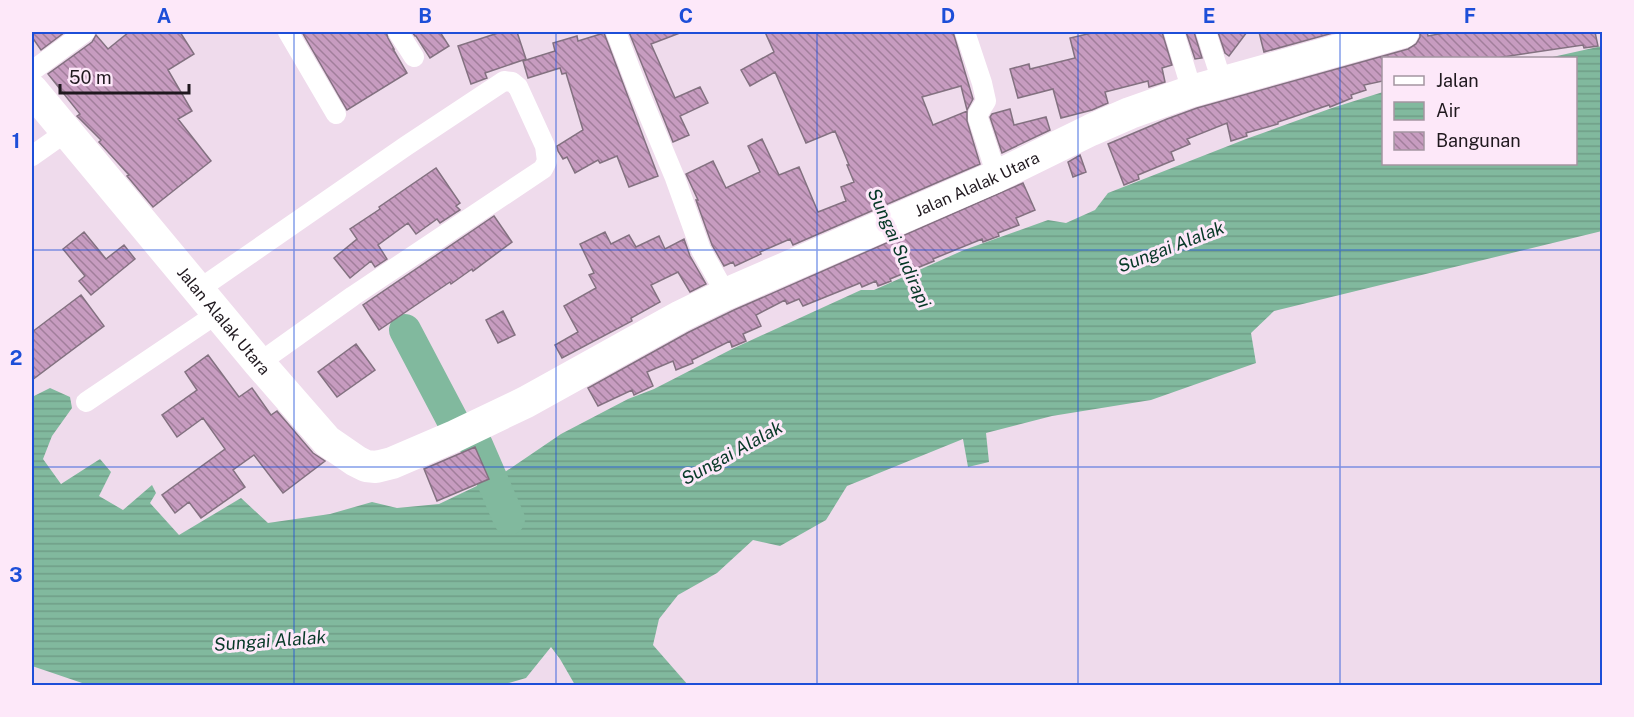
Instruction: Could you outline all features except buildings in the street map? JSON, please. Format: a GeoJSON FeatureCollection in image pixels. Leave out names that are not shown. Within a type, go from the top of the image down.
{"type":"FeatureCollection","features":[{"type":"Feature","properties":{"kind":"main road","name":"Jalan Alalak Utara"},"geometry":{"type":"LineString","coordinates":[[32,90],[259,363],[327,441],[366,466],[376,467],[392,463],[526,402],[681,316],[726,294],[997,176],[1130,113],[1222,82],[1334,40],[1403,32]]}},
{"type":"Feature","properties":{"kind":"street"},"geometry":{"type":"LineString","coordinates":[[32,71],[85,32]]}},
{"type":"Feature","properties":{"kind":"street"},"geometry":{"type":"LineString","coordinates":[[288,32],[336,114]]}},
{"type":"Feature","properties":{"kind":"street"},"geometry":{"type":"LineString","coordinates":[[398,32],[414,57]]}},
{"type":"Feature","properties":{"kind":"street"},"geometry":{"type":"LineString","coordinates":[[616,32],[675,178],[701,250],[726,294]]}},
{"type":"Feature","properties":{"kind":"street"},"geometry":{"type":"LineString","coordinates":[[965,32],[986,101],[978,118],[997,176]]}},
{"type":"Feature","properties":{"kind":"street"},"geometry":{"type":"LineString","coordinates":[[1174,32],[1192,91]]}},
{"type":"Feature","properties":{"kind":"street"},"geometry":{"type":"LineString","coordinates":[[1206,32],[1222,82]]}},
{"type":"Feature","properties":{"kind":"street"},"geometry":{"type":"LineString","coordinates":[[198,290],[504,81],[512,82],[518,87],[545,146],[548,161],[543,169],[353,296],[259,363]]}},
{"type":"Feature","properties":{"kind":"street"},"geometry":{"type":"LineString","coordinates":[[32,156],[66,132]]}},
{"type":"Feature","properties":{"kind":"street"},"geometry":{"type":"LineString","coordinates":[[86,402],[218,313]]}},
{"type":"Feature","properties":{"kind":"water","name":"Sungai Alalak"},"geometry":{"type":"Polygon","coordinates":[[[1602,46],[1602,231],[1274,311],[1251,333],[1256,363],[1151,400],[1052,416],[986,433],[989,462],[968,467],[963,439],[847,486],[826,520],[780,546],[753,540],[717,573],[678,595],[659,619],[653,645],[688,685],[575,685],[551,647],[526,678],[498,686],[91,686],[32,666],[32,397],[50,388],[70,397],[72,408],[52,436],[43,459],[61,484],[100,459],[111,472],[99,496],[123,510],[152,485],[156,493],[150,503],[179,535],[241,498],[268,523],[330,514],[372,502],[397,508],[439,504],[502,474],[561,434],[628,399],[654,389],[732,349],[861,290],[874,290],[964,250],[1048,220],[1066,223],[1095,210],[1108,193],[1246,139],[1382,92],[1382,165],[1577,165],[1577,57],[1552,57],[1602,46]]]}},
{"type":"Feature","properties":{"kind":"waterway"},"geometry":{"type":"LineString","coordinates":[[405,330],[455,425],[477,445],[509,519]]}},
{"type":"Feature","properties":{"kind":"water label","name":"Sungai Sudirapi"},"geometry":{"type":"Point","coordinates":[899,248]}}]}
